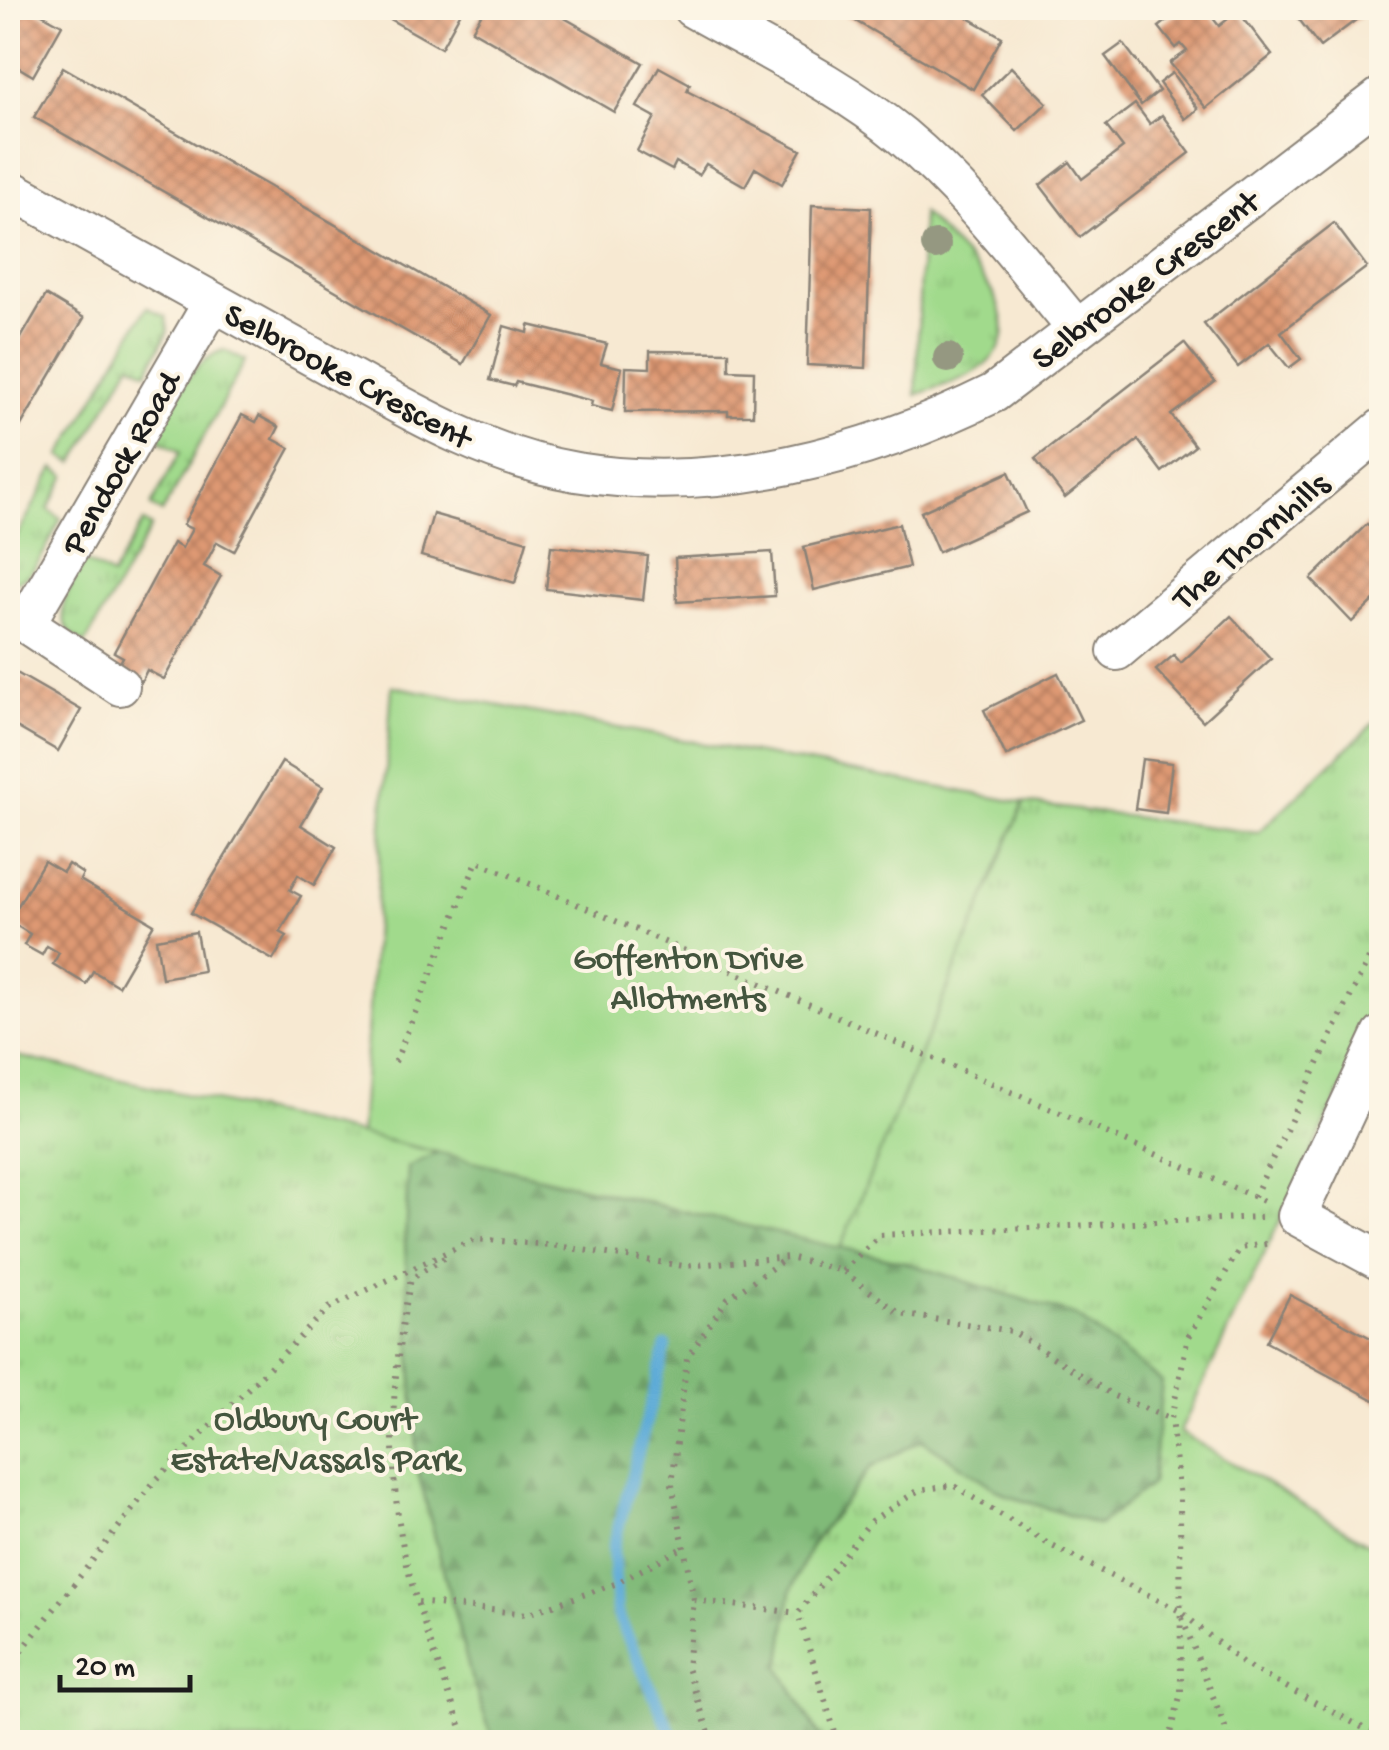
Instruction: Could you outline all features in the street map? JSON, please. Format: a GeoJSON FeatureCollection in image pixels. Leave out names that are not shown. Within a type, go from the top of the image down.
{"type":"FeatureCollection","features":[{"type":"Feature","properties":{"kind":"street"},"geometry":{"type":"LineString","coordinates":[[692,8],[835,90],[900,134],[959,188],[1077,328]]}},
{"type":"Feature","properties":{"kind":"street","name":"Selbrooke Crescent"},"geometry":{"type":"LineString","coordinates":[[8,188],[461,438],[574,472],[650,479],[713,478],[836,454],[929,425],[994,394],[1382,96]]}},
{"type":"Feature","properties":{"kind":"street","name":"Pendock Road"},"geometry":{"type":"LineString","coordinates":[[120,686],[17,618],[212,302]]}},
{"type":"Feature","properties":{"kind":"street","name":"The Thornhills"},"geometry":{"type":"LineString","coordinates":[[1117,651],[1382,428]]}},
{"type":"Feature","properties":{"kind":"street"},"geometry":{"type":"LineString","coordinates":[[1382,1035],[1290,1228],[1382,1262]]}},
{"type":"Feature","properties":{"kind":"path"},"geometry":{"type":"LineString","coordinates":[[394,1062],[477,862],[1254,1197],[1290,1228]]}},
{"type":"Feature","properties":{"kind":"path"},"geometry":{"type":"LineString","coordinates":[[1254,1197],[1382,931]]}},
{"type":"Feature","properties":{"kind":"path"},"geometry":{"type":"LineString","coordinates":[[843,1270],[880,1235],[1290,1228]]}},
{"type":"Feature","properties":{"kind":"path"},"geometry":{"type":"LineString","coordinates":[[1169,1742],[1181,1692],[1180,1498],[1172,1419],[1188,1337],[1240,1248],[1290,1228]]}},
{"type":"Feature","properties":{"kind":"path"},"geometry":{"type":"LineString","coordinates":[[8,1668],[154,1482],[329,1308],[476,1239],[551,1245],[684,1266],[789,1257],[843,1270],[900,1314],[1012,1331],[1114,1396],[1172,1419]]}},
{"type":"Feature","properties":{"kind":"path"},"geometry":{"type":"LineString","coordinates":[[466,1742],[418,1602],[399,1523],[392,1408],[410,1278],[476,1239]]}},
{"type":"Feature","properties":{"kind":"path"},"geometry":{"type":"LineString","coordinates":[[712,1742],[687,1668],[694,1600],[672,1484],[687,1358],[728,1298],[789,1257]]}},
{"type":"Feature","properties":{"kind":"path"},"geometry":{"type":"LineString","coordinates":[[798,1613],[872,1521],[919,1490],[953,1485],[1050,1544],[1180,1612],[1243,1664],[1382,1738]]}},
{"type":"Feature","properties":{"kind":"path"},"geometry":{"type":"LineString","coordinates":[[418,1602],[528,1614],[615,1584],[684,1547]]}},
{"type":"Feature","properties":{"kind":"path"},"geometry":{"type":"LineString","coordinates":[[694,1600],[798,1613]]}},
{"type":"Feature","properties":{"kind":"path"},"geometry":{"type":"LineString","coordinates":[[1180,1612],[1230,1742]]}},
{"type":"Feature","properties":{"kind":"path"},"geometry":{"type":"LineString","coordinates":[[798,1613],[838,1742]]}},
{"type":"Feature","properties":{"kind":"green space"},"geometry":{"type":"Polygon","coordinates":[[[922,213],[988,285],[1004,328],[999,349],[982,367],[916,395],[922,213]]]}},
{"type":"Feature","properties":{"kind":"green space"},"geometry":{"type":"Polygon","coordinates":[[[147,307],[166,317],[168,331],[147,372],[131,363],[74,463],[61,456],[147,307]]]}},
{"type":"Feature","properties":{"kind":"green space"},"geometry":{"type":"Polygon","coordinates":[[[224,350],[245,361],[162,513],[151,506],[180,452],[154,436],[191,374],[212,355],[224,350]]]}},
{"type":"Feature","properties":{"kind":"green space"},"geometry":{"type":"Polygon","coordinates":[[[54,468],[66,476],[48,509],[61,519],[33,570],[17,582],[8,582],[8,552],[54,468]]]}},
{"type":"Feature","properties":{"kind":"green space"},"geometry":{"type":"Polygon","coordinates":[[[143,522],[151,527],[85,644],[73,635],[63,616],[72,583],[85,561],[112,576],[143,522]]]}},
{"type":"Feature","properties":{"kind":"green space","name":"Goffenton Drive Allotments"},"geometry":{"type":"Polygon","coordinates":[[[392,686],[1024,803],[840,1248],[360,1134],[392,686]]]}},
{"type":"Feature","properties":{"kind":"green space","name":"Oldbury Court Estate/Vassals Park"},"geometry":{"type":"Polygon","coordinates":[[[1381,716],[1381,1006],[1180,1432],[1381,1551],[1381,1742],[8,1742],[8,1054],[604,1193],[921,1050],[1024,803],[1258,833],[1381,716]]]}},
{"type":"Feature","properties":{"kind":"green space"},"geometry":{"type":"Polygon","coordinates":[[[438,1152],[904,1262],[1076,1316],[1162,1382],[1152,1483],[1099,1525],[1006,1495],[922,1440],[870,1468],[811,1546],[791,1591],[780,1668],[823,1742],[494,1742],[471,1677],[418,1472],[405,1245],[408,1167],[438,1152]]]}},
{"type":"Feature","properties":{"kind":"building"},"geometry":{"type":"Polygon","coordinates":[[[8,8],[31,8],[62,25],[33,76],[8,61],[8,8]]]}},
{"type":"Feature","properties":{"kind":"building"},"geometry":{"type":"Polygon","coordinates":[[[370,8],[463,8],[441,48],[370,8]]]}},
{"type":"Feature","properties":{"kind":"building"},"geometry":{"type":"Polygon","coordinates":[[[485,8],[547,8],[643,63],[614,112],[472,30],[485,8]]]}},
{"type":"Feature","properties":{"kind":"building"},"geometry":{"type":"Polygon","coordinates":[[[833,8],[972,8],[967,17],[1002,37],[973,89],[833,8]]]}},
{"type":"Feature","properties":{"kind":"building"},"geometry":{"type":"Polygon","coordinates":[[[1183,8],[1205,8],[1219,26],[1238,11],[1272,55],[1206,108],[1170,63],[1187,51],[1181,44],[1176,48],[1159,27],[1183,8]]]}},
{"type":"Feature","properties":{"kind":"building"},"geometry":{"type":"Polygon","coordinates":[[[1372,8],[1320,47],[1292,10],[1372,8]]]}},
{"type":"Feature","properties":{"kind":"building"},"geometry":{"type":"Polygon","coordinates":[[[1123,43],[1159,91],[1141,105],[1105,56],[1123,43]]]}},
{"type":"Feature","properties":{"kind":"building"},"geometry":{"type":"Polygon","coordinates":[[[63,67],[491,315],[463,364],[34,117],[63,67]]]}},
{"type":"Feature","properties":{"kind":"building"},"geometry":{"type":"Polygon","coordinates":[[[659,67],[690,84],[687,91],[801,150],[782,184],[755,168],[745,186],[706,164],[699,175],[676,162],[672,170],[637,151],[655,117],[637,107],[659,67]]]}},
{"type":"Feature","properties":{"kind":"building"},"geometry":{"type":"Polygon","coordinates":[[[1011,67],[1047,103],[1017,131],[982,95],[1011,67]]]}},
{"type":"Feature","properties":{"kind":"building"},"geometry":{"type":"Polygon","coordinates":[[[1172,73],[1198,109],[1185,119],[1159,83],[1172,73]]]}},
{"type":"Feature","properties":{"kind":"building"},"geometry":{"type":"Polygon","coordinates":[[[1135,104],[1150,124],[1162,115],[1190,153],[1080,237],[1040,185],[1070,162],[1082,179],[1123,148],[1106,126],[1135,104]]]}},
{"type":"Feature","properties":{"kind":"building"},"geometry":{"type":"Polygon","coordinates":[[[812,205],[871,208],[866,368],[807,365],[812,205]]]}},
{"type":"Feature","properties":{"kind":"building"},"geometry":{"type":"Polygon","coordinates":[[[1334,223],[1367,267],[1281,332],[1301,359],[1289,368],[1269,343],[1238,367],[1204,324],[1334,223]]]}},
{"type":"Feature","properties":{"kind":"building"},"geometry":{"type":"Polygon","coordinates":[[[46,295],[84,318],[16,434],[8,429],[8,360],[46,295]]]}},
{"type":"Feature","properties":{"kind":"building"},"geometry":{"type":"Polygon","coordinates":[[[529,325],[607,344],[601,363],[622,368],[612,411],[591,406],[592,401],[516,382],[514,386],[490,380],[504,326],[528,333],[529,325]]]}},
{"type":"Feature","properties":{"kind":"building"},"geometry":{"type":"Polygon","coordinates":[[[1184,343],[1215,382],[1171,415],[1195,446],[1162,472],[1138,440],[1065,498],[1035,459],[1184,343]]]}},
{"type":"Feature","properties":{"kind":"building"},"geometry":{"type":"Polygon","coordinates":[[[650,351],[729,352],[729,370],[754,371],[753,415],[728,415],[728,411],[625,412],[626,367],[650,368],[650,351]]]}},
{"type":"Feature","properties":{"kind":"building"},"geometry":{"type":"Polygon","coordinates":[[[242,415],[256,422],[259,416],[279,427],[273,439],[290,448],[234,551],[217,542],[211,553],[204,566],[221,576],[164,679],[147,670],[141,682],[117,668],[123,657],[114,652],[173,543],[182,548],[192,529],[183,525],[242,415]]]}},
{"type":"Feature","properties":{"kind":"building"},"geometry":{"type":"Polygon","coordinates":[[[1009,472],[1027,512],[938,552],[921,512],[1009,472]]]}},
{"type":"Feature","properties":{"kind":"building"},"geometry":{"type":"Polygon","coordinates":[[[433,514],[527,541],[515,583],[421,556],[433,514]]]}},
{"type":"Feature","properties":{"kind":"building"},"geometry":{"type":"Polygon","coordinates":[[[899,524],[909,567],[814,590],[804,547],[899,524]]]}},
{"type":"Feature","properties":{"kind":"building"},"geometry":{"type":"Polygon","coordinates":[[[1367,524],[1382,539],[1382,593],[1352,622],[1311,579],[1367,524]]]}},
{"type":"Feature","properties":{"kind":"building"},"geometry":{"type":"Polygon","coordinates":[[[551,546],[648,556],[643,600],[546,589],[551,546]]]}},
{"type":"Feature","properties":{"kind":"building"},"geometry":{"type":"Polygon","coordinates":[[[772,552],[775,596],[677,602],[675,558],[772,552]]]}},
{"type":"Feature","properties":{"kind":"building"},"geometry":{"type":"Polygon","coordinates":[[[1231,616],[1271,659],[1203,721],[1156,670],[1174,655],[1181,663],[1231,616]]]}},
{"type":"Feature","properties":{"kind":"building"},"geometry":{"type":"Polygon","coordinates":[[[8,668],[81,710],[58,751],[8,722],[8,668]]]}},
{"type":"Feature","properties":{"kind":"building"},"geometry":{"type":"Polygon","coordinates":[[[1058,673],[1081,720],[1006,756],[984,710],[1058,673]]]}},
{"type":"Feature","properties":{"kind":"building"},"geometry":{"type":"Polygon","coordinates":[[[1142,759],[1172,763],[1166,813],[1135,809],[1142,759]]]}},
{"type":"Feature","properties":{"kind":"building"},"geometry":{"type":"Polygon","coordinates":[[[282,762],[323,787],[301,825],[336,847],[314,885],[298,875],[290,890],[301,896],[280,932],[287,936],[273,960],[191,913],[282,762]]]}},
{"type":"Feature","properties":{"kind":"building"},"geometry":{"type":"Polygon","coordinates":[[[44,861],[63,872],[68,864],[83,874],[80,880],[154,924],[118,986],[93,971],[86,984],[53,964],[59,953],[47,946],[42,955],[24,945],[30,934],[9,921],[44,861]]]}},
{"type":"Feature","properties":{"kind":"building"},"geometry":{"type":"Polygon","coordinates":[[[196,932],[203,971],[162,978],[156,939],[196,932]]]}},
{"type":"Feature","properties":{"kind":"building"},"geometry":{"type":"Polygon","coordinates":[[[1290,1295],[1382,1344],[1382,1404],[1266,1342],[1290,1295]]]}},
{"type":"Feature","properties":{"kind":"waterway"},"geometry":{"type":"LineString","coordinates":[[666,1346],[613,1548],[617,1613],[675,1742]]}}]}
